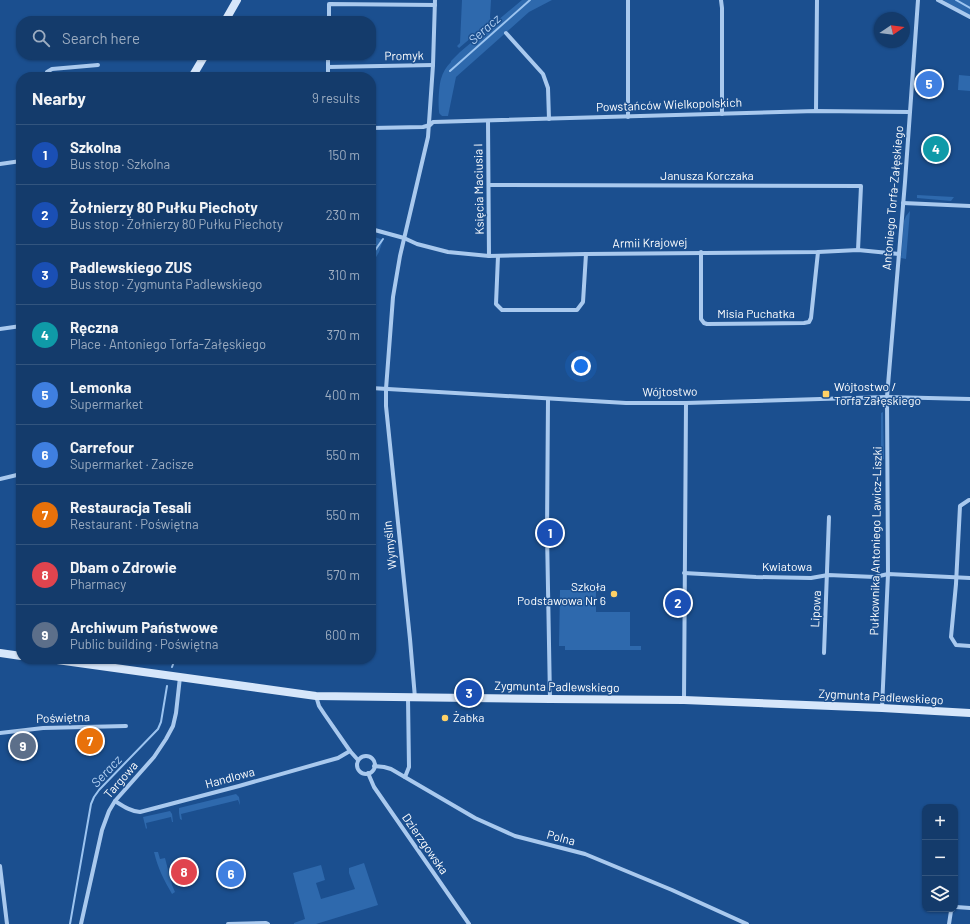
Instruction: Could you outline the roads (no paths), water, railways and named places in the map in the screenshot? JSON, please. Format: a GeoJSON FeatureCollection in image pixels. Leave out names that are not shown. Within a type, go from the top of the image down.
{"type":"FeatureCollection","features":[{"type":"Feature","properties":{"kind":"street"},"geometry":{"type":"LineString","coordinates":[[228,16],[237,0]]}},
{"type":"Feature","properties":{"kind":"street","name":"Wymyślin"},"geometry":{"type":"LineString","coordinates":[[405,777],[409,767],[411,698],[410,639],[386,406],[386,389],[393,297],[400,256],[430,125],[435,0]]}},
{"type":"Feature","properties":{"kind":"street"},"geometry":{"type":"LineString","coordinates":[[628,0],[628,116]]}},
{"type":"Feature","properties":{"kind":"street"},"geometry":{"type":"LineString","coordinates":[[721,0],[722,114]]}},
{"type":"Feature","properties":{"kind":"street"},"geometry":{"type":"LineString","coordinates":[[816,111],[817,0]]}},
{"type":"Feature","properties":{"kind":"street","name":"Antoniego Torfa-Załęskiego"},"geometry":{"type":"LineString","coordinates":[[887,397],[918,0]]}},
{"type":"Feature","properties":{"kind":"street"},"geometry":{"type":"LineString","coordinates":[[938,0],[970,17]]}},
{"type":"Feature","properties":{"kind":"street"},"geometry":{"type":"LineString","coordinates":[[329,16],[329,4],[435,5]]}},
{"type":"Feature","properties":{"kind":"street"},"geometry":{"type":"LineString","coordinates":[[506,33],[543,74],[548,88],[549,119]]}},
{"type":"Feature","properties":{"kind":"street"},"geometry":{"type":"LineString","coordinates":[[195,72],[202,60]]}},
{"type":"Feature","properties":{"kind":"street"},"geometry":{"type":"LineString","coordinates":[[328,60],[328,72]]}},
{"type":"Feature","properties":{"kind":"street"},"geometry":{"type":"LineString","coordinates":[[47,72],[52,69],[98,65]]}},
{"type":"Feature","properties":{"kind":"street","name":"Promyk"},"geometry":{"type":"LineString","coordinates":[[328,67],[433,65]]}},
{"type":"Feature","properties":{"kind":"street","name":"Powstańców Wielkopolskich"},"geometry":{"type":"LineString","coordinates":[[376,128],[423,127],[430,125],[433,122],[628,116],[816,111],[910,112]]}},
{"type":"Feature","properties":{"kind":"street","name":"Księcia Maciusia I"},"geometry":{"type":"LineString","coordinates":[[488,121],[490,256]]}},
{"type":"Feature","properties":{"kind":"street"},"geometry":{"type":"LineString","coordinates":[[0,164],[16,162]]}},
{"type":"Feature","properties":{"kind":"street","name":"Janusza Korczaka"},"geometry":{"type":"LineString","coordinates":[[488,185],[861,186],[858,250]]}},
{"type":"Feature","properties":{"kind":"street"},"geometry":{"type":"LineString","coordinates":[[903,203],[970,206]]}},
{"type":"Feature","properties":{"kind":"street","name":"Armii Krajowej"},"geometry":{"type":"LineString","coordinates":[[376,230],[404,238],[417,244],[448,252],[490,256],[701,252],[818,252],[858,250],[898,254]]}},
{"type":"Feature","properties":{"kind":"street","name":"Misia Puchatka"},"geometry":{"type":"LineString","coordinates":[[701,252],[702,319],[704,323],[714,324],[808,322],[811,318],[818,252]]}},
{"type":"Feature","properties":{"kind":"street"},"geometry":{"type":"LineString","coordinates":[[498,256],[496,304],[502,310],[577,310],[583,302],[586,254]]}},
{"type":"Feature","properties":{"kind":"street"},"geometry":{"type":"LineString","coordinates":[[0,329],[16,327]]}},
{"type":"Feature","properties":{"kind":"street","name":"Wójtostwo"},"geometry":{"type":"LineString","coordinates":[[376,388],[626,403],[686,403],[887,397],[970,399]]}},
{"type":"Feature","properties":{"kind":"street","name":"Pułkownika Antoniego Lawicz-Liszki"},"geometry":{"type":"LineString","coordinates":[[882,708],[888,574],[887,397]]}},
{"type":"Feature","properties":{"kind":"street"},"geometry":{"type":"LineString","coordinates":[[548,399],[547,540],[550,700]]}},
{"type":"Feature","properties":{"kind":"street"},"geometry":{"type":"LineString","coordinates":[[684,700],[686,403]]}},
{"type":"Feature","properties":{"kind":"street"},"geometry":{"type":"LineString","coordinates":[[0,480],[16,475]]}},
{"type":"Feature","properties":{"kind":"street"},"geometry":{"type":"LineString","coordinates":[[970,500],[960,506],[957,577],[951,637],[956,645],[970,646]]}},
{"type":"Feature","properties":{"kind":"street","name":"Lipowa"},"geometry":{"type":"LineString","coordinates":[[824,653],[829,517]]}},
{"type":"Feature","properties":{"kind":"street","name":"Kwiatowa"},"geometry":{"type":"LineString","coordinates":[[684,573],[811,578],[828,575],[875,577],[888,574],[970,578]]}},
{"type":"Feature","properties":{"kind":"street"},"geometry":{"type":"LineString","coordinates":[[0,653],[16,655]]}},
{"type":"Feature","properties":{"kind":"street","name":"Zygmunta Padlewskiego"},"geometry":{"type":"LineString","coordinates":[[93,664],[316,696],[550,700],[684,700],[882,708],[970,714]]}},
{"type":"Feature","properties":{"kind":"street","name":"Targowa"},"geometry":{"type":"LineString","coordinates":[[82,924],[102,830],[109,811],[115,801],[154,757],[166,739],[176,713],[180,677]]}},
{"type":"Feature","properties":{"kind":"street","name":"Dzierzgowska"},"geometry":{"type":"LineString","coordinates":[[316,696],[324,715],[358,760],[357,766],[360,771],[368,773],[374,787],[469,924]]}},
{"type":"Feature","properties":{"kind":"street","name":"Poświętna"},"geometry":{"type":"LineString","coordinates":[[0,733],[43,728],[126,726]]}},
{"type":"Feature","properties":{"kind":"street","name":"Handlowa"},"geometry":{"type":"LineString","coordinates":[[115,801],[133,811],[140,812],[338,758],[350,751]]}},
{"type":"Feature","properties":{"kind":"street"},"geometry":{"type":"LineString","coordinates":[[358,760],[363,756],[369,756],[373,760],[373,769],[368,773]]}},
{"type":"Feature","properties":{"kind":"street","name":"Polna"},"geometry":{"type":"LineString","coordinates":[[374,766],[391,769],[475,818],[515,836],[585,854],[672,890],[747,924]]}},
{"type":"Feature","properties":{"kind":"street"},"geometry":{"type":"LineString","coordinates":[[0,866],[8,924]]}},
{"type":"Feature","properties":{"kind":"street"},"geometry":{"type":"LineString","coordinates":[[958,906],[970,908]]}},
{"type":"Feature","properties":{"kind":"street"},"geometry":{"type":"LineString","coordinates":[[949,924],[951,912]]}},
{"type":"Feature","properties":{"kind":"street"},"geometry":{"type":"LineString","coordinates":[[228,924],[268,924]]}},
{"type":"Feature","properties":{"kind":"waterway","name":"Seracz"},"geometry":{"type":"LineString","coordinates":[[450,71],[530,0]]}},
{"type":"Feature","properties":{"kind":"waterway","name":"Seracz"},"geometry":{"type":"LineString","coordinates":[[956,0],[970,8]]}},
{"type":"Feature","properties":{"kind":"waterway","name":"Seracz"},"geometry":{"type":"LineString","coordinates":[[376,249],[383,239]]}},
{"type":"Feature","properties":{"kind":"waterway","name":"Seracz"},"geometry":{"type":"LineString","coordinates":[[70,924],[91,804],[99,790],[158,729],[161,722],[167,686]]}},
{"type":"Feature","properties":{"kind":"place","name":"Lemonka"},"geometry":{"type":"Point","coordinates":[929,84]}},
{"type":"Feature","properties":{"kind":"place","name":"Ręczna"},"geometry":{"type":"Point","coordinates":[936,149]}},
{"type":"Feature","properties":{"kind":"place","name":"Wójtostwo / Torfa Załęskiego"},"geometry":{"type":"Point","coordinates":[826,394]}},
{"type":"Feature","properties":{"kind":"place","name":"Szkolna"},"geometry":{"type":"Point","coordinates":[550,533]}},
{"type":"Feature","properties":{"kind":"place","name":"Szkoła Podstawowa Nr 6"},"geometry":{"type":"Point","coordinates":[614,594]}},
{"type":"Feature","properties":{"kind":"place","name":"Żołnierzy 80 Pułku Piechoty"},"geometry":{"type":"Point","coordinates":[678,603]}},
{"type":"Feature","properties":{"kind":"place","name":"Padlewskiego ZUS"},"geometry":{"type":"Point","coordinates":[469,693]}},
{"type":"Feature","properties":{"kind":"place","name":"Żabka"},"geometry":{"type":"Point","coordinates":[445,718]}},
{"type":"Feature","properties":{"kind":"place","name":"Restauracja Tesali"},"geometry":{"type":"Point","coordinates":[90,741]}},
{"type":"Feature","properties":{"kind":"place","name":"Archiwum Państwowe"},"geometry":{"type":"Point","coordinates":[23,746]}},
{"type":"Feature","properties":{"kind":"place","name":"Dbam o Zdrowie"},"geometry":{"type":"Point","coordinates":[184,872]}},
{"type":"Feature","properties":{"kind":"place","name":"Carrefour"},"geometry":{"type":"Point","coordinates":[231,874]}}]}
